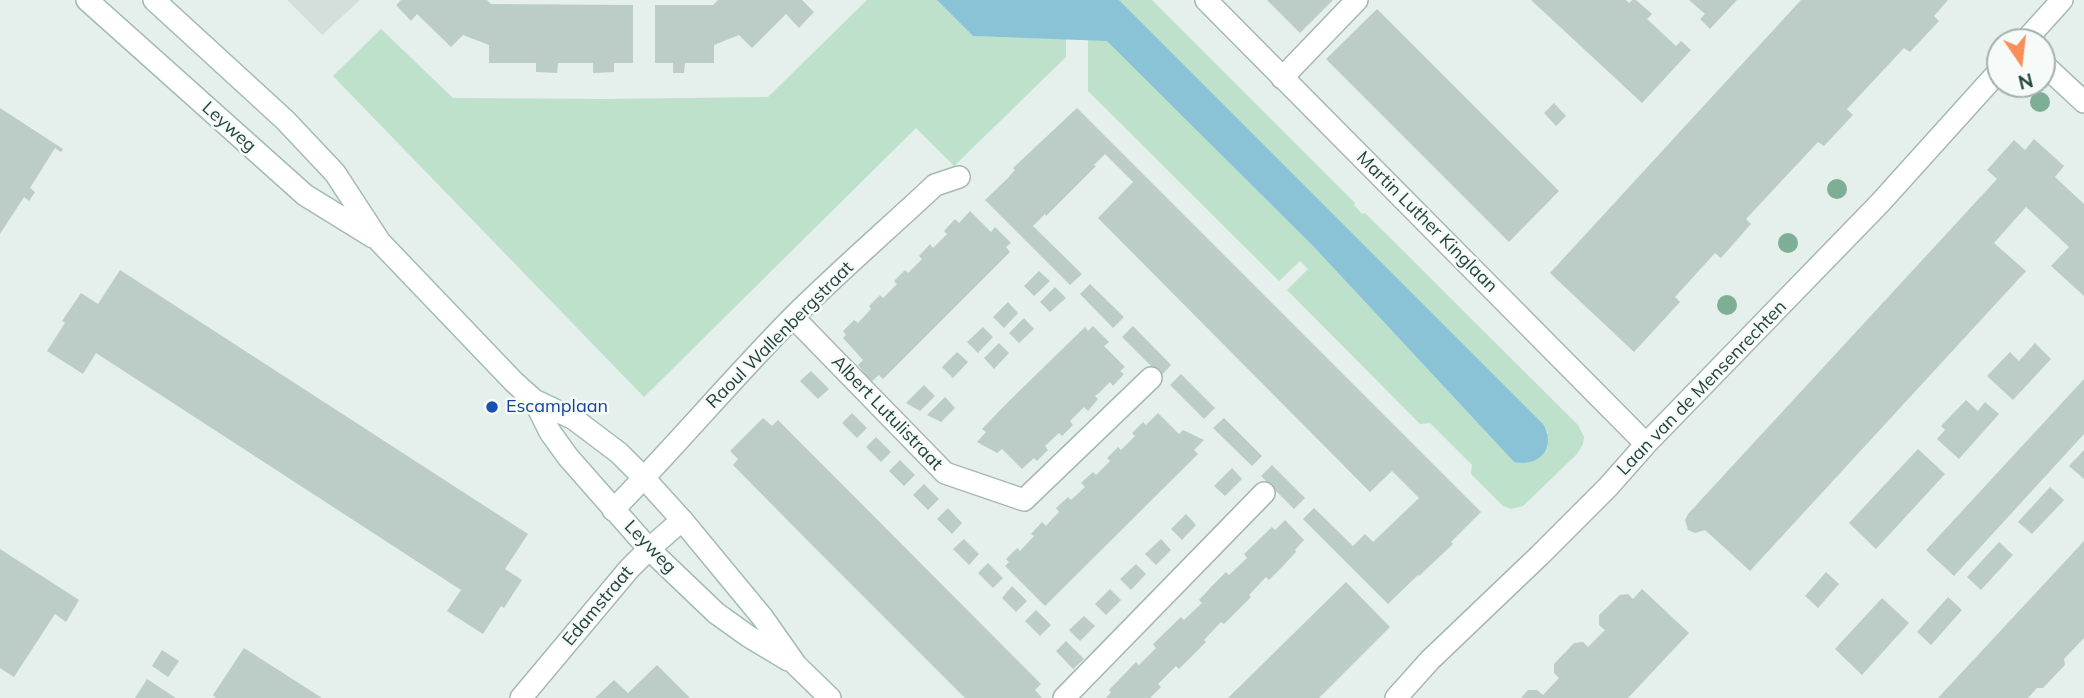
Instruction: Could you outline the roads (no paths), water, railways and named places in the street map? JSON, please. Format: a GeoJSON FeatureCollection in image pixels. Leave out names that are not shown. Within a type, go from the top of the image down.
{"type":"FeatureCollection","features":[{"type":"Feature","properties":{"kind":"street","name":"Leyweg"},"geometry":{"type":"LineString","coordinates":[[87,0],[305,195],[380,242]]}},
{"type":"Feature","properties":{"kind":"street","name":"Leyweg"},"geometry":{"type":"LineString","coordinates":[[154,0],[248,85],[335,173],[380,242],[514,382],[534,400],[574,419],[619,453],[644,478],[763,618],[796,665],[830,698]]}},
{"type":"Feature","properties":{"kind":"street","name":"Martin Luther Kinglaan"},"geometry":{"type":"LineString","coordinates":[[1206,0],[1646,444]]}},
{"type":"Feature","properties":{"kind":"street"},"geometry":{"type":"LineString","coordinates":[[1282,78],[1357,0]]}},
{"type":"Feature","properties":{"kind":"street"},"geometry":{"type":"LineString","coordinates":[[2037,28],[2062,0]]}},
{"type":"Feature","properties":{"kind":"street"},"geometry":{"type":"LineString","coordinates":[[2056,76],[2084,102]]}},
{"type":"Feature","properties":{"kind":"street","name":"Laan van de Mensenrechten"},"geometry":{"type":"LineString","coordinates":[[1396,698],[1430,660],[1608,486],[1880,203],[1986,86]]}},
{"type":"Feature","properties":{"kind":"street","name":"Raoul Wallenbergstraat"},"geometry":{"type":"LineString","coordinates":[[613,510],[793,317],[935,185],[960,177]]}},
{"type":"Feature","properties":{"kind":"street","name":"Albert Lutulistraat"},"geometry":{"type":"LineString","coordinates":[[793,317],[945,473],[1024,500],[1151,378]]}},
{"type":"Feature","properties":{"kind":"street","name":"Leyweg"},"geometry":{"type":"LineString","coordinates":[[534,400],[550,432],[568,457],[649,549],[716,613],[796,665]]}},
{"type":"Feature","properties":{"kind":"street"},"geometry":{"type":"LineString","coordinates":[[1064,698],[1264,493]]}},
{"type":"Feature","properties":{"kind":"street","name":"Edamstraat"},"geometry":{"type":"LineString","coordinates":[[521,698],[629,569],[682,520]]}},
{"type":"Feature","properties":{"kind":"water"},"geometry":{"type":"Polygon","coordinates":[[[937,0],[1119,0],[1544,425],[1548,442],[1543,454],[1531,462],[1514,462],[1314,247],[1107,41],[973,36],[937,0]]]}},
{"type":"Feature","properties":{"kind":"place","name":"Escamplaan"},"geometry":{"type":"Point","coordinates":[492,407]}}]}
